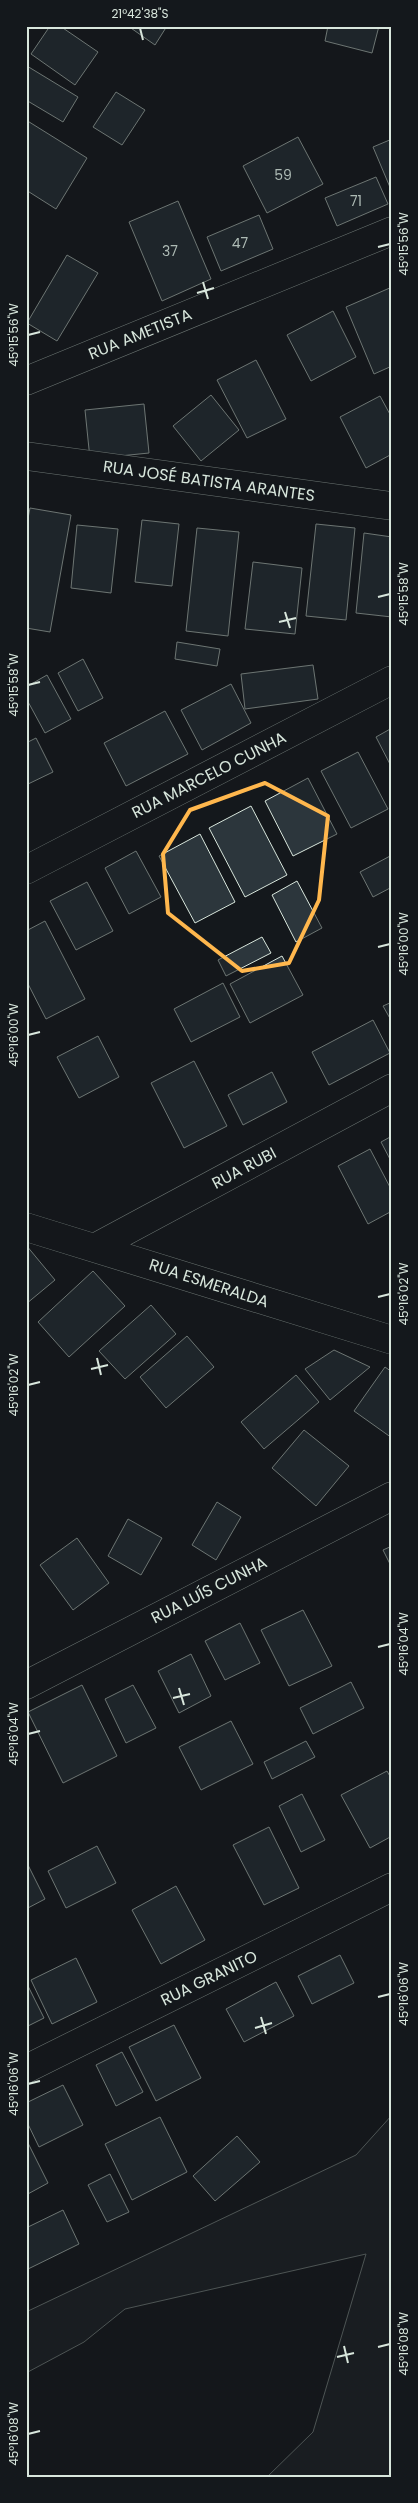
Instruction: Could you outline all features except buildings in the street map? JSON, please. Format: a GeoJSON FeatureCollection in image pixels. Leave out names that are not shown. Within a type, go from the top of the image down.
{"type":"FeatureCollection","features":[{"type":"Feature","properties":{"kind":"street","name":"RUA AMETISTA"},"geometry":{"type":"LineString","coordinates":[[26,381],[392,231]]}},
{"type":"Feature","properties":{"kind":"street","name":"RUA JOSÉ BATISTA ARANTES"},"geometry":{"type":"LineString","coordinates":[[26,456],[392,506]]}},
{"type":"Feature","properties":{"kind":"street","name":"RUA MARCELO CUNHA"},"geometry":{"type":"LineString","coordinates":[[26,870],[392,680]]}},
{"type":"Feature","properties":{"kind":"street","name":"RUA RUBI"},"geometry":{"type":"LineString","coordinates":[[96,1247],[392,1088]]}},
{"type":"Feature","properties":{"kind":"street","name":"RUA ESMERALDA"},"geometry":{"type":"LineString","coordinates":[[26,1227],[96,1247],[392,1340]]}},
{"type":"Feature","properties":{"kind":"street","name":"RUA LUÍS CUNHA"},"geometry":{"type":"LineString","coordinates":[[26,1684],[392,1496]]}},
{"type":"Feature","properties":{"kind":"street","name":"RUA GRANITO"},"geometry":{"type":"LineString","coordinates":[[26,2069],[392,1888]]}},
{"type":"Feature","properties":{"kind":"highlighted area"},"geometry":{"type":"Polygon","coordinates":[[[265,783],[328,816],[319,900],[289,963],[242,971],[168,913],[163,854],[190,810],[265,783]]]}},
{"type":"Feature","properties":{"kind":"shaded area"},"geometry":{"type":"Polygon","coordinates":[[[392,2115],[392,2477],[267,2477],[313,2432],[366,2254],[125,2309],[84,2342],[26,2373],[26,2312],[356,2155],[392,2115]]]}}]}
